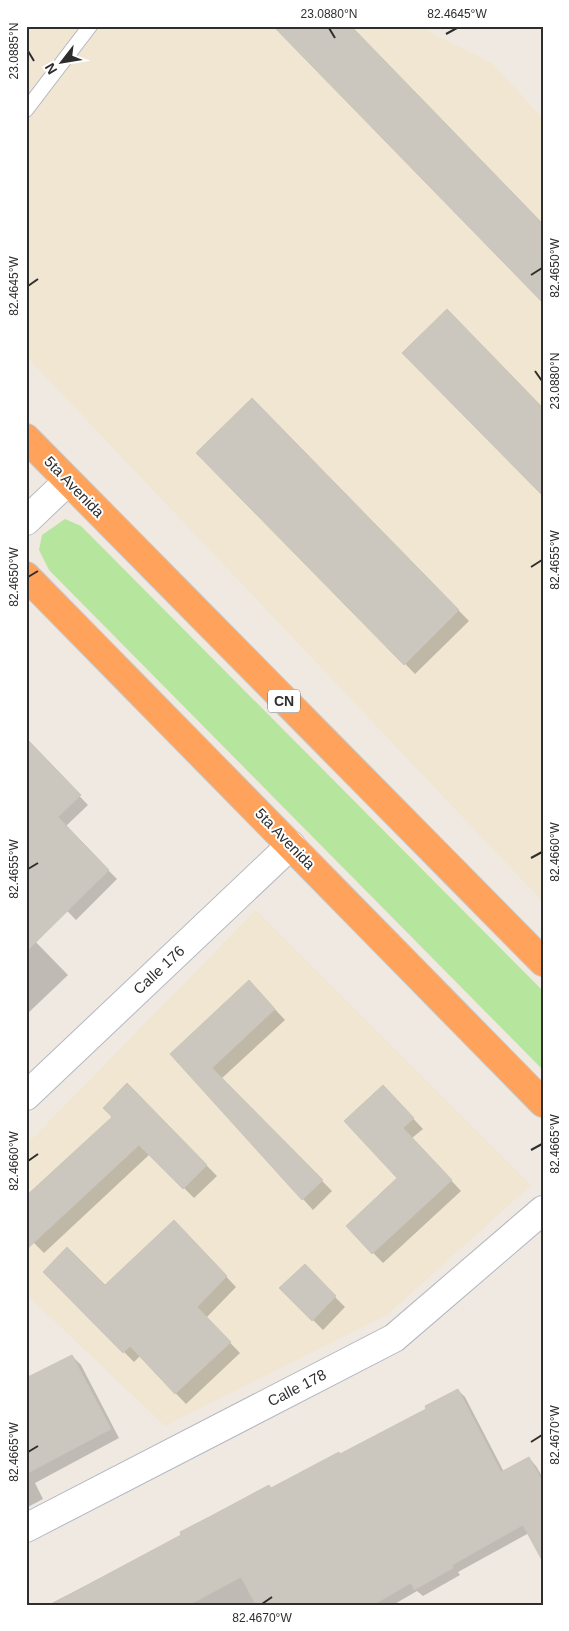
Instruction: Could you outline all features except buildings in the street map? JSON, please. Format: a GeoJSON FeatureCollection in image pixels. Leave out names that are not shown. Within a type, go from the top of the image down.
{"type":"FeatureCollection","features":[{"type":"Feature","properties":{"kind":"highway","name":"5ta Avenida"},"geometry":{"type":"LineString","coordinates":[[26,438],[543,962]]}},
{"type":"Feature","properties":{"kind":"highway","name":"5ta Avenida"},"geometry":{"type":"LineString","coordinates":[[26,576],[543,1103]]}},
{"type":"Feature","properties":{"kind":"street"},"geometry":{"type":"LineString","coordinates":[[26,521],[68,481]]}},
{"type":"Feature","properties":{"kind":"street","name":"Calle 176"},"geometry":{"type":"LineString","coordinates":[[26,1096],[291,845]]}},
{"type":"Feature","properties":{"kind":"street","name":"Calle 178"},"geometry":{"type":"LineString","coordinates":[[26,1528],[394,1338],[543,1210]]}},
{"type":"Feature","properties":{"kind":"lane"},"geometry":{"type":"LineString","coordinates":[[26,110],[90,26]]}},
{"type":"Feature","properties":{"kind":"shaded area"},"geometry":{"type":"Polygon","coordinates":[[[26,26],[418,26],[492,63],[543,119],[543,902],[26,356],[26,26]]]}},
{"type":"Feature","properties":{"kind":"shaded area"},"geometry":{"type":"Polygon","coordinates":[[[256,910],[531,1185],[387,1315],[165,1426],[26,1294],[26,1145],[256,910]]]}},
{"type":"Feature","properties":{"kind":"green space"},"geometry":{"type":"Polygon","coordinates":[[[65,519],[81,526],[543,991],[543,1070],[49,570],[39,550],[42,535],[65,519]]]}}]}
